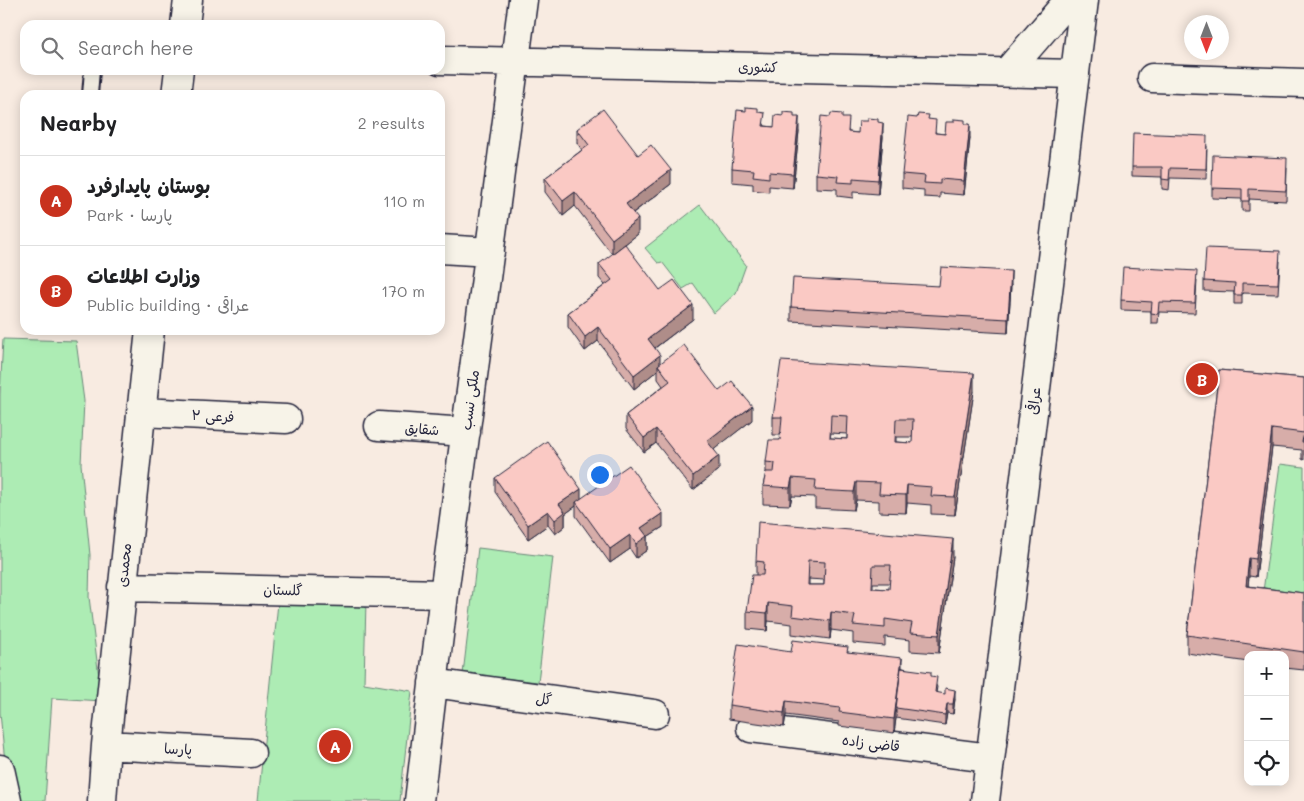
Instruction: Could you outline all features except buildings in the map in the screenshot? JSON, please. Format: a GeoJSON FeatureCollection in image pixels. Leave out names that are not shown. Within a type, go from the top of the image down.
{"type":"FeatureCollection","features":[{"type":"Feature","properties":{"kind":"main road"},"geometry":{"type":"LineString","coordinates":[[185,20],[188,0]]}},
{"type":"Feature","properties":{"kind":"main road","name":"ملکی نسب"},"geometry":{"type":"LineString","coordinates":[[418,801],[523,0]]}},
{"type":"Feature","properties":{"kind":"main road"},"geometry":{"type":"LineString","coordinates":[[1007,72],[1069,0]]}},
{"type":"Feature","properties":{"kind":"main road","name":"عراقی"},"geometry":{"type":"LineString","coordinates":[[985,801],[1084,0]]}},
{"type":"Feature","properties":{"kind":"main road","name":"کشوری"},"geometry":{"type":"LineString","coordinates":[[445,60],[1075,74]]}},
{"type":"Feature","properties":{"kind":"main road"},"geometry":{"type":"LineString","coordinates":[[177,90],[178,75]]}},
{"type":"Feature","properties":{"kind":"main road"},"geometry":{"type":"LineString","coordinates":[[1152,78],[1304,83]]}},
{"type":"Feature","properties":{"kind":"main road"},"geometry":{"type":"LineString","coordinates":[[445,249],[490,252]]}},
{"type":"Feature","properties":{"kind":"main road","name":"محمدی"},"geometry":{"type":"LineString","coordinates":[[102,801],[122,587],[149,335]]}},
{"type":"Feature","properties":{"kind":"main road","name":"فرعی ۲"},"geometry":{"type":"LineString","coordinates":[[141,412],[286,420]]}},
{"type":"Feature","properties":{"kind":"main road","name":"شقایق"},"geometry":{"type":"LineString","coordinates":[[379,426],[466,432]]}},
{"type":"Feature","properties":{"kind":"main road","name":"گلستان"},"geometry":{"type":"LineString","coordinates":[[122,587],[444,594]]}},
{"type":"Feature","properties":{"kind":"main road","name":"گل"},"geometry":{"type":"LineString","coordinates":[[433,683],[655,714]]}},
{"type":"Feature","properties":{"kind":"main road","name":"قاضی زاده"},"geometry":{"type":"LineString","coordinates":[[751,728],[990,758]]}},
{"type":"Feature","properties":{"kind":"main road","name":"پارسا"},"geometry":{"type":"LineString","coordinates":[[106,745],[251,752]]}},
{"type":"Feature","properties":{"kind":"main road"},"geometry":{"type":"LineString","coordinates":[[0,769],[7,801]]}},
{"type":"Feature","properties":{"kind":"lane"},"geometry":{"type":"LineString","coordinates":[[90,90],[92,75]]}},
{"type":"Feature","properties":{"kind":"green space"},"geometry":{"type":"Polygon","coordinates":[[[700,205],[746,265],[736,293],[714,313],[693,283],[683,289],[662,262],[658,263],[645,248],[700,205]]]}},
{"type":"Feature","properties":{"kind":"green space"},"geometry":{"type":"Polygon","coordinates":[[[3,339],[76,341],[84,401],[81,464],[90,555],[89,597],[102,701],[52,698],[45,801],[18,801],[5,762],[0,713],[0,395],[3,339]]]}},
{"type":"Feature","properties":{"kind":"green space"},"geometry":{"type":"Polygon","coordinates":[[[1280,464],[1304,467],[1304,605],[1262,599],[1280,464]]]}},
{"type":"Feature","properties":{"kind":"green space"},"geometry":{"type":"Polygon","coordinates":[[[478,548],[553,557],[538,682],[463,674],[478,548]]]}},
{"type":"Feature","properties":{"kind":"green space"},"geometry":{"type":"Polygon","coordinates":[[[279,593],[366,600],[364,683],[412,691],[400,801],[258,801],[279,593]]]}},
{"type":"Feature","properties":{"kind":"place","name":"وزارت اطلاعات"},"geometry":{"type":"Point","coordinates":[1202,379]}},
{"type":"Feature","properties":{"kind":"place","name":"بوستان پایدارفرد"},"geometry":{"type":"Point","coordinates":[335,746]}}]}
